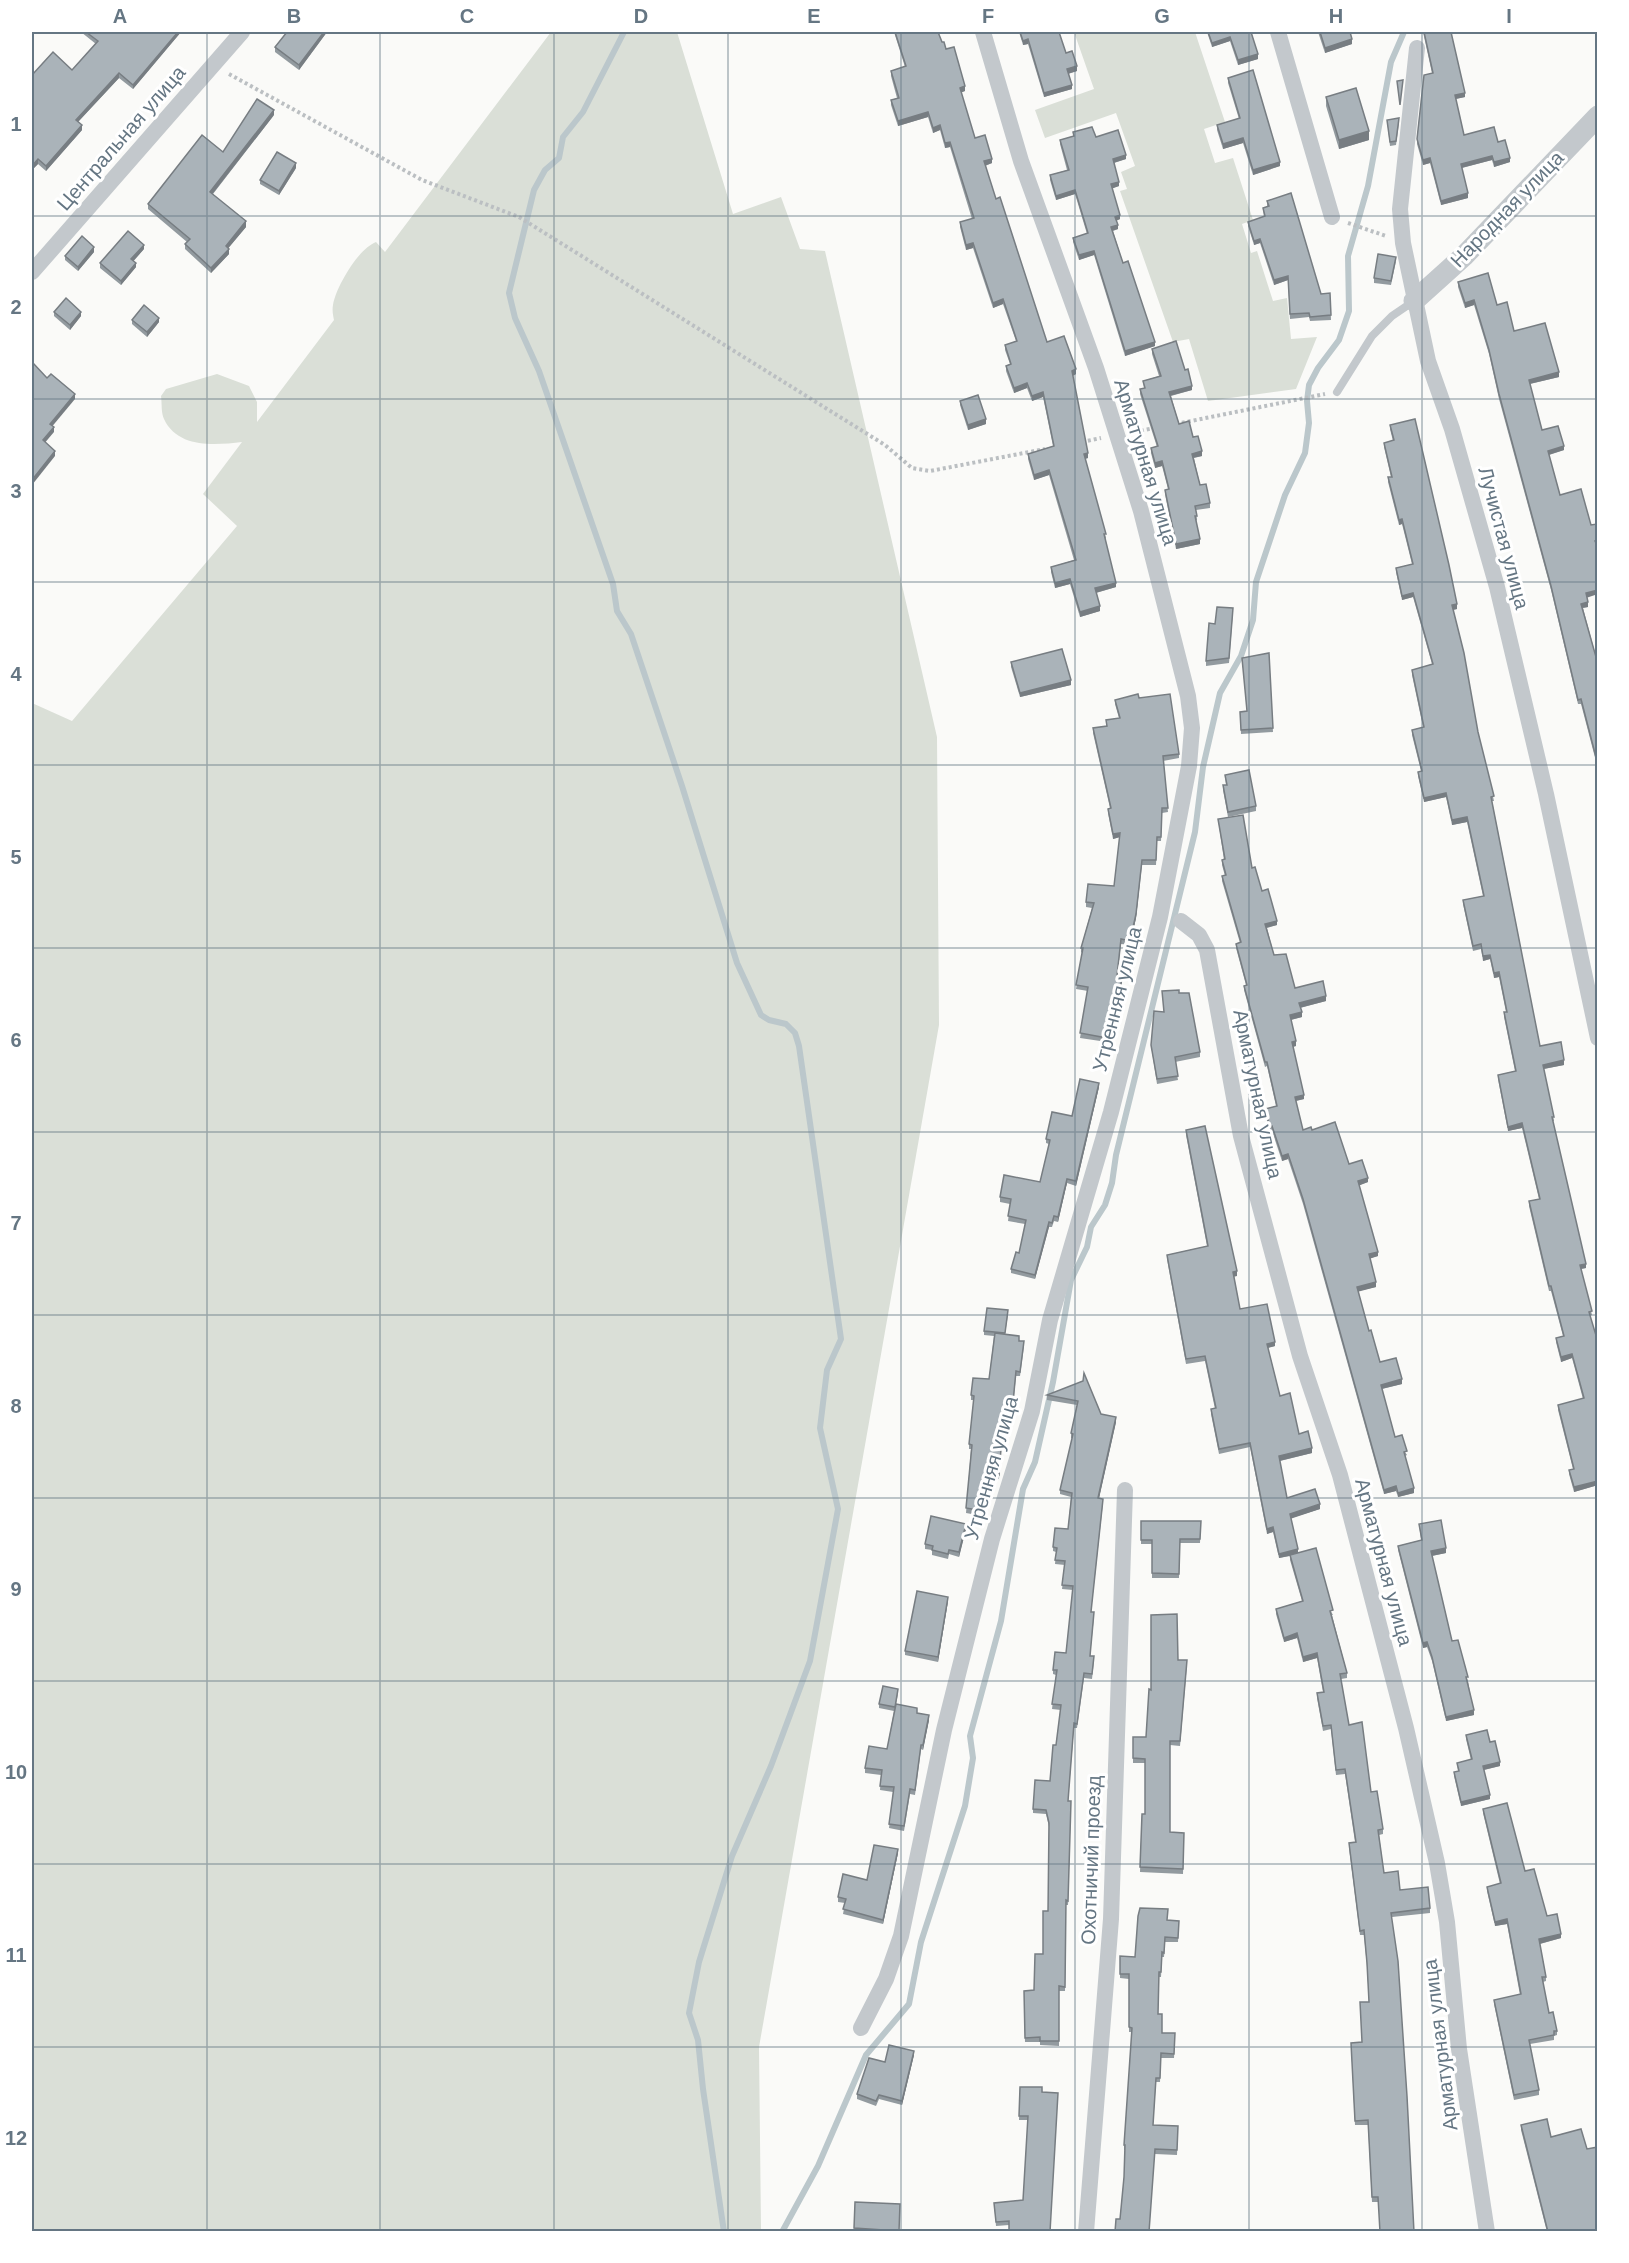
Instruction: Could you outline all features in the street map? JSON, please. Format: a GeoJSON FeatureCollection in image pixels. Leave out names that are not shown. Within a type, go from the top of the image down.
{"type":"FeatureCollection","features":[{"type":"Feature","properties":{"kind":"street","name":"Центральная улица"},"geometry":{"type":"LineString","coordinates":[[32,272],[242,32]]}},
{"type":"Feature","properties":{"kind":"street","name":"Арматурная улица"},"geometry":{"type":"LineString","coordinates":[[983,32],[1021,161],[1096,368],[1141,511],[1188,696],[1192,728],[1189,766],[1169,919],[1199,934],[1207,950],[1241,1136],[1300,1356],[1340,1475],[1408,1739],[1437,1863],[1447,1922],[1459,2049],[1487,2232]]}},
{"type":"Feature","properties":{"kind":"street"},"geometry":{"type":"LineString","coordinates":[[1278,32],[1338,219]]}},
{"type":"Feature","properties":{"kind":"street","name":"Лучистая улица"},"geometry":{"type":"LineString","coordinates":[[1417,48],[1400,209],[1403,243],[1428,361],[1452,429],[1497,587],[1546,794],[1598,1038]]}},
{"type":"Feature","properties":{"kind":"street","name":"Народная улица"},"geometry":{"type":"LineString","coordinates":[[1414,301],[1464,256],[1598,116]]}},
{"type":"Feature","properties":{"kind":"street","name":"Утренняя улица"},"geometry":{"type":"LineString","coordinates":[[861,2028],[886,1979],[901,1936],[944,1730],[992,1539],[1032,1411],[1050,1320],[1169,919]]}},
{"type":"Feature","properties":{"kind":"street","name":"Охотничий проезд"},"geometry":{"type":"LineString","coordinates":[[1086,2232],[1111,1919],[1125,1490]]}},
{"type":"Feature","properties":{"kind":"lane"},"geometry":{"type":"LineString","coordinates":[[1337,392],[1372,336],[1392,316],[1414,301]]}},
{"type":"Feature","properties":{"kind":"path"},"geometry":{"type":"LineString","coordinates":[[212,65],[422,180],[519,217],[885,445],[912,468],[930,471],[1047,449]]}},
{"type":"Feature","properties":{"kind":"path"},"geometry":{"type":"LineString","coordinates":[[1338,219],[1368,230]]}},
{"type":"Feature","properties":{"kind":"path"},"geometry":{"type":"LineString","coordinates":[[1172,424],[1319,395]]}},
{"type":"Feature","properties":{"kind":"path"},"geometry":{"type":"LineString","coordinates":[[1070,444],[1161,426]]}},
{"type":"Feature","properties":{"kind":"shaded area"},"geometry":{"type":"Polygon","coordinates":[[[551,32],[677,32],[733,214],[781,197],[800,249],[825,251],[937,737],[939,1025],[759,2047],[761,2231],[32,2231],[32,703],[72,721],[237,526],[203,494],[242,442],[198,443],[178,436],[170,429],[163,417],[161,396],[166,389],[217,374],[249,386],[257,402],[257,422],[334,320],[335,297],[355,260],[376,242],[385,252],[551,32]]]}},
{"type":"Feature","properties":{"kind":"shaded area"},"geometry":{"type":"Polygon","coordinates":[[[1074,32],[1195,32],[1225,122],[1204,129],[1215,163],[1233,158],[1253,220],[1242,224],[1251,253],[1257,251],[1273,301],[1287,298],[1291,339],[1317,337],[1296,389],[1208,401],[1189,339],[1173,342],[1120,191],[1127,189],[1121,172],[1135,166],[1116,113],[1045,138],[1035,110],[1094,89],[1074,32]]]}},
{"type":"Feature","properties":{"kind":"building"},"geometry":{"type":"Polygon","coordinates":[[[86,32],[178,32],[133,85],[119,73],[76,120],[82,125],[46,166],[38,159],[32,166],[32,75],[53,52],[72,70],[98,41],[86,32]]]}},
{"type":"Feature","properties":{"kind":"building"},"geometry":{"type":"Polygon","coordinates":[[[287,32],[324,32],[299,65],[275,47],[287,32]]]}},
{"type":"Feature","properties":{"kind":"building"},"geometry":{"type":"Polygon","coordinates":[[[895,32],[938,32],[946,49],[954,47],[965,86],[960,88],[975,138],[985,135],[992,159],[984,161],[996,199],[1000,197],[1047,342],[1064,336],[1076,369],[1072,371],[1088,453],[1084,454],[1106,534],[1104,534],[1116,583],[1095,588],[1100,606],[1080,612],[1070,579],[1055,583],[1051,567],[1076,560],[1049,470],[1034,475],[1028,454],[1054,446],[1043,392],[1032,396],[1027,383],[1014,388],[1006,366],[1011,364],[1005,345],[1017,341],[1003,299],[993,303],[973,243],[966,245],[960,222],[974,218],[950,142],[945,143],[940,125],[933,128],[928,112],[898,121],[891,100],[899,98],[891,71],[906,66],[895,32]]]}},
{"type":"Feature","properties":{"kind":"building"},"geometry":{"type":"Polygon","coordinates":[[[1020,32],[1059,32],[1066,53],[1072,51],[1077,66],[1067,69],[1072,85],[1044,93],[1028,39],[1023,41],[1020,32]]]}},
{"type":"Feature","properties":{"kind":"building"},"geometry":{"type":"Polygon","coordinates":[[[1208,32],[1251,32],[1258,54],[1238,60],[1230,37],[1212,43],[1208,32]]]}},
{"type":"Feature","properties":{"kind":"building"},"geometry":{"type":"Polygon","coordinates":[[[1320,32],[1350,32],[1352,39],[1325,48],[1320,32]]]}},
{"type":"Feature","properties":{"kind":"building"},"geometry":{"type":"Polygon","coordinates":[[[1424,32],[1451,32],[1465,93],[1455,95],[1464,135],[1494,127],[1498,142],[1505,140],[1510,158],[1494,162],[1492,156],[1461,164],[1468,193],[1441,201],[1430,158],[1423,160],[1417,139],[1424,75],[1433,73],[1424,32]]]}},
{"type":"Feature","properties":{"kind":"building"},"geometry":{"type":"Polygon","coordinates":[[[1253,70],[1280,162],[1253,170],[1243,138],[1223,144],[1217,125],[1240,118],[1228,78],[1253,70]]]}},
{"type":"Feature","properties":{"kind":"building"},"geometry":{"type":"Polygon","coordinates":[[[1403,80],[1400,105],[1397,81],[1403,80]]]}},
{"type":"Feature","properties":{"kind":"building"},"geometry":{"type":"Polygon","coordinates":[[[1356,88],[1369,131],[1339,140],[1326,97],[1356,88]]]}},
{"type":"Feature","properties":{"kind":"building"},"geometry":{"type":"Polygon","coordinates":[[[257,99],[274,110],[210,192],[246,221],[226,246],[229,249],[211,268],[185,244],[190,239],[148,204],[202,135],[223,152],[257,99]]]}},
{"type":"Feature","properties":{"kind":"building"},"geometry":{"type":"Polygon","coordinates":[[[1399,118],[1396,141],[1390,142],[1387,120],[1399,118]]]}},
{"type":"Feature","properties":{"kind":"building"},"geometry":{"type":"Polygon","coordinates":[[[1092,127],[1096,137],[1118,130],[1126,155],[1113,159],[1119,182],[1111,184],[1120,215],[1115,217],[1118,225],[1111,227],[1123,263],[1128,261],[1155,342],[1125,351],[1094,251],[1079,255],[1073,238],[1088,233],[1075,190],[1056,196],[1050,175],[1069,170],[1060,140],[1074,136],[1073,132],[1092,127]]]}},
{"type":"Feature","properties":{"kind":"building"},"geometry":{"type":"Polygon","coordinates":[[[277,152],[296,163],[279,191],[260,180],[277,152]]]}},
{"type":"Feature","properties":{"kind":"building"},"geometry":{"type":"Polygon","coordinates":[[[1291,193],[1321,294],[1330,293],[1331,315],[1310,317],[1309,313],[1290,314],[1288,276],[1274,280],[1260,239],[1254,241],[1248,222],[1265,216],[1263,208],[1269,206],[1267,201],[1291,193]]]}},
{"type":"Feature","properties":{"kind":"building"},"geometry":{"type":"Polygon","coordinates":[[[128,231],[144,245],[131,259],[136,263],[121,281],[100,263],[128,231]]]}},
{"type":"Feature","properties":{"kind":"building"},"geometry":{"type":"Polygon","coordinates":[[[82,236],[94,247],[78,267],[65,256],[82,236]]]}},
{"type":"Feature","properties":{"kind":"building"},"geometry":{"type":"Polygon","coordinates":[[[1378,254],[1396,257],[1391,281],[1374,278],[1378,254]]]}},
{"type":"Feature","properties":{"kind":"building"},"geometry":{"type":"Polygon","coordinates":[[[1488,273],[1497,305],[1507,302],[1514,331],[1545,323],[1559,372],[1529,380],[1542,430],[1558,426],[1564,446],[1548,451],[1560,495],[1581,489],[1591,525],[1597,524],[1598,526],[1598,540],[1595,541],[1598,548],[1598,590],[1586,593],[1588,602],[1581,604],[1598,664],[1598,765],[1581,699],[1578,700],[1551,586],[1489,350],[1474,300],[1465,303],[1458,282],[1488,273]]]}},
{"type":"Feature","properties":{"kind":"building"},"geometry":{"type":"Polygon","coordinates":[[[66,298],[81,312],[70,325],[54,312],[66,298]]]}},
{"type":"Feature","properties":{"kind":"building"},"geometry":{"type":"Polygon","coordinates":[[[144,305],[159,318],[147,332],[132,320],[144,305]]]}},
{"type":"Feature","properties":{"kind":"building"},"geometry":{"type":"Polygon","coordinates":[[[1176,341],[1185,370],[1188,369],[1192,386],[1169,392],[1179,424],[1189,421],[1193,437],[1198,436],[1202,451],[1192,454],[1200,485],[1206,484],[1210,503],[1195,506],[1200,539],[1176,544],[1165,490],[1169,489],[1162,461],[1155,463],[1151,448],[1158,446],[1140,389],[1145,388],[1143,381],[1161,376],[1152,349],[1176,341]]]}},
{"type":"Feature","properties":{"kind":"building"},"geometry":{"type":"Polygon","coordinates":[[[33,363],[47,378],[51,374],[75,394],[50,424],[54,427],[43,440],[55,451],[32,480],[32,365],[33,363]]]}},
{"type":"Feature","properties":{"kind":"building"},"geometry":{"type":"Polygon","coordinates":[[[978,395],[986,419],[968,425],[960,401],[978,395]]]}},
{"type":"Feature","properties":{"kind":"building"},"geometry":{"type":"Polygon","coordinates":[[[1415,419],[1457,604],[1452,605],[1464,653],[1478,732],[1494,796],[1491,797],[1540,1046],[1561,1042],[1564,1060],[1543,1065],[1554,1117],[1552,1117],[1586,1264],[1580,1265],[1592,1311],[1589,1312],[1598,1342],[1598,1481],[1574,1487],[1569,1470],[1574,1469],[1558,1405],[1584,1398],[1572,1354],[1561,1357],[1556,1338],[1564,1336],[1551,1286],[1549,1286],[1529,1201],[1540,1199],[1522,1123],[1508,1127],[1498,1075],[1516,1071],[1504,1012],[1507,1012],[1499,972],[1494,973],[1490,955],[1483,956],[1481,944],[1473,946],[1463,900],[1484,896],[1467,817],[1452,820],[1446,793],[1424,798],[1418,772],[1422,771],[1412,730],[1424,727],[1412,670],[1433,664],[1413,593],[1402,596],[1396,568],[1413,564],[1402,519],[1399,520],[1388,477],[1392,477],[1384,443],[1394,440],[1390,425],[1415,419]]]}},
{"type":"Feature","properties":{"kind":"building"},"geometry":{"type":"Polygon","coordinates":[[[1217,607],[1233,608],[1229,658],[1206,661],[1209,623],[1215,624],[1217,607]]]}},
{"type":"Feature","properties":{"kind":"building"},"geometry":{"type":"Polygon","coordinates":[[[1062,649],[1071,680],[1020,693],[1011,662],[1062,649]]]}},
{"type":"Feature","properties":{"kind":"building"},"geometry":{"type":"Polygon","coordinates":[[[1269,653],[1273,728],[1241,730],[1240,712],[1247,711],[1242,658],[1269,653]]]}},
{"type":"Feature","properties":{"kind":"building"},"geometry":{"type":"Polygon","coordinates":[[[1138,694],[1139,698],[1170,694],[1179,754],[1163,756],[1168,808],[1162,808],[1161,837],[1157,837],[1156,860],[1142,860],[1136,914],[1130,941],[1121,939],[1117,976],[1122,977],[1119,997],[1114,996],[1107,1038],[1080,1033],[1088,987],[1076,985],[1083,948],[1081,948],[1094,903],[1086,902],[1088,884],[1114,886],[1120,833],[1113,834],[1108,809],[1111,808],[1093,728],[1107,726],[1106,720],[1120,718],[1115,700],[1138,694]]]}},
{"type":"Feature","properties":{"kind":"building"},"geometry":{"type":"Polygon","coordinates":[[[1249,770],[1256,806],[1228,812],[1223,785],[1227,785],[1225,775],[1249,770]]]}},
{"type":"Feature","properties":{"kind":"building"},"geometry":{"type":"Polygon","coordinates":[[[1243,815],[1252,868],[1255,867],[1262,891],[1268,889],[1277,921],[1265,924],[1274,955],[1286,954],[1295,988],[1323,981],[1326,996],[1299,1003],[1302,1012],[1290,1015],[1296,1041],[1292,1042],[1304,1095],[1295,1097],[1303,1130],[1311,1127],[1312,1130],[1335,1122],[1349,1164],[1362,1160],[1368,1178],[1358,1181],[1378,1252],[1369,1254],[1376,1282],[1357,1287],[1380,1362],[1396,1358],[1402,1379],[1381,1385],[1395,1437],[1402,1435],[1407,1451],[1404,1452],[1414,1488],[1398,1493],[1396,1486],[1384,1490],[1303,1199],[1288,1154],[1282,1156],[1265,1109],[1277,1106],[1267,1062],[1265,1062],[1244,986],[1247,985],[1236,944],[1241,942],[1222,876],[1226,875],[1222,860],[1225,859],[1218,819],[1243,815]]]}},
{"type":"Feature","properties":{"kind":"building"},"geometry":{"type":"Polygon","coordinates":[[[1179,990],[1179,993],[1189,993],[1200,1052],[1175,1057],[1178,1076],[1157,1079],[1151,1045],[1154,1011],[1164,1012],[1162,991],[1179,990]]]}},
{"type":"Feature","properties":{"kind":"building"},"geometry":{"type":"Polygon","coordinates":[[[1080,1079],[1099,1083],[1076,1181],[1067,1179],[1058,1217],[1054,1216],[1052,1223],[1049,1222],[1035,1275],[1011,1269],[1016,1252],[1019,1253],[1026,1220],[1008,1216],[1011,1199],[1000,1197],[1004,1175],[1040,1182],[1050,1140],[1046,1139],[1052,1112],[1072,1116],[1080,1079]]]}},
{"type":"Feature","properties":{"kind":"building"},"geometry":{"type":"Polygon","coordinates":[[[1205,1126],[1237,1271],[1233,1272],[1240,1309],[1267,1304],[1275,1342],[1267,1344],[1280,1396],[1290,1393],[1299,1434],[1308,1431],[1312,1448],[1279,1456],[1287,1498],[1315,1489],[1320,1504],[1290,1514],[1298,1549],[1279,1554],[1273,1527],[1267,1529],[1250,1443],[1219,1449],[1211,1409],[1216,1408],[1205,1356],[1186,1359],[1167,1255],[1208,1246],[1186,1130],[1205,1126]]]}},
{"type":"Feature","properties":{"kind":"building"},"geometry":{"type":"Polygon","coordinates":[[[987,1308],[1008,1310],[1005,1333],[984,1331],[987,1308]]]}},
{"type":"Feature","properties":{"kind":"building"},"geometry":{"type":"Polygon","coordinates":[[[995,1333],[1019,1336],[1019,1341],[1024,1341],[1020,1372],[1016,1371],[1011,1423],[1003,1422],[999,1475],[989,1474],[983,1511],[966,1508],[972,1445],[969,1444],[974,1396],[971,1395],[973,1378],[989,1379],[995,1333]]]}},
{"type":"Feature","properties":{"kind":"building"},"geometry":{"type":"Polygon","coordinates":[[[1084,1373],[1101,1414],[1116,1417],[1098,1498],[1103,1499],[1091,1612],[1094,1612],[1090,1656],[1094,1656],[1092,1674],[1084,1673],[1077,1724],[1074,1723],[1068,1801],[1071,1801],[1068,1901],[1066,1900],[1065,1987],[1059,1986],[1059,2041],[1040,2041],[1040,2037],[1025,2038],[1024,1991],[1034,1990],[1035,1954],[1043,1954],[1043,1911],[1048,1911],[1049,1823],[1046,1810],[1033,1809],[1035,1780],[1050,1781],[1053,1745],[1056,1745],[1061,1705],[1052,1704],[1057,1670],[1053,1670],[1055,1652],[1066,1653],[1073,1586],[1062,1585],[1065,1561],[1055,1560],[1057,1548],[1053,1547],[1055,1528],[1068,1529],[1072,1493],[1060,1490],[1078,1401],[1047,1395],[1083,1381],[1084,1373]]]}},
{"type":"Feature","properties":{"kind":"building"},"geometry":{"type":"Polygon","coordinates":[[[931,1516],[966,1524],[959,1552],[949,1550],[948,1554],[932,1550],[933,1546],[925,1544],[931,1516]]]}},
{"type":"Feature","properties":{"kind":"building"},"geometry":{"type":"Polygon","coordinates":[[[1441,1520],[1446,1548],[1431,1551],[1452,1641],[1458,1640],[1474,1710],[1446,1717],[1432,1657],[1427,1642],[1423,1643],[1398,1546],[1422,1540],[1419,1524],[1441,1520]]]}},
{"type":"Feature","properties":{"kind":"building"},"geometry":{"type":"Polygon","coordinates":[[[1141,1521],[1201,1521],[1200,1539],[1180,1539],[1179,1574],[1152,1573],[1152,1540],[1141,1540],[1141,1521]]]}},
{"type":"Feature","properties":{"kind":"building"},"geometry":{"type":"Polygon","coordinates":[[[1316,1548],[1347,1673],[1340,1674],[1349,1725],[1362,1722],[1371,1792],[1377,1791],[1383,1829],[1378,1830],[1384,1873],[1398,1871],[1400,1890],[1428,1887],[1430,1908],[1391,1913],[1398,1961],[1414,2232],[1380,2232],[1378,2197],[1372,2197],[1368,2120],[1355,2121],[1351,2043],[1362,2042],[1360,2002],[1369,2002],[1364,1930],[1360,1931],[1349,1843],[1356,1842],[1345,1769],[1336,1770],[1331,1725],[1323,1726],[1317,1693],[1324,1692],[1317,1653],[1303,1657],[1297,1633],[1284,1638],[1276,1609],[1303,1601],[1290,1555],[1316,1548]]]}},
{"type":"Feature","properties":{"kind":"building"},"geometry":{"type":"Polygon","coordinates":[[[917,1591],[948,1597],[938,1657],[905,1651],[917,1591]]]}},
{"type":"Feature","properties":{"kind":"building"},"geometry":{"type":"Polygon","coordinates":[[[1177,1614],[1178,1660],[1187,1660],[1180,1741],[1170,1741],[1170,1832],[1184,1833],[1183,1869],[1140,1867],[1142,1814],[1145,1814],[1145,1759],[1133,1758],[1133,1737],[1146,1737],[1149,1689],[1151,1690],[1151,1615],[1177,1614]]]}},
{"type":"Feature","properties":{"kind":"building"},"geometry":{"type":"Polygon","coordinates":[[[883,1686],[898,1689],[895,1707],[879,1704],[883,1686]]]}},
{"type":"Feature","properties":{"kind":"building"},"geometry":{"type":"Polygon","coordinates":[[[896,1704],[917,1708],[917,1713],[929,1715],[923,1745],[921,1745],[915,1790],[910,1789],[904,1826],[889,1824],[894,1787],[880,1786],[882,1770],[865,1768],[869,1746],[887,1749],[896,1704]]]}},
{"type":"Feature","properties":{"kind":"building"},"geometry":{"type":"Polygon","coordinates":[[[1487,1730],[1490,1742],[1495,1741],[1500,1762],[1483,1766],[1490,1795],[1461,1802],[1454,1772],[1459,1771],[1457,1763],[1472,1759],[1466,1735],[1487,1730]]]}},
{"type":"Feature","properties":{"kind":"building"},"geometry":{"type":"Polygon","coordinates":[[[1507,1803],[1525,1871],[1534,1869],[1547,1916],[1557,1914],[1561,1934],[1539,1939],[1546,1977],[1542,1977],[1549,2013],[1553,2012],[1557,2031],[1554,2031],[1554,2035],[1529,2040],[1539,2090],[1514,2095],[1494,2000],[1521,1994],[1507,1919],[1495,1922],[1487,1887],[1501,1883],[1483,1809],[1507,1803]]]}},
{"type":"Feature","properties":{"kind":"building"},"geometry":{"type":"Polygon","coordinates":[[[874,1845],[898,1849],[883,1920],[843,1909],[846,1899],[838,1897],[843,1874],[867,1880],[874,1845]]]}},
{"type":"Feature","properties":{"kind":"building"},"geometry":{"type":"Polygon","coordinates":[[[1140,1908],[1168,1909],[1167,1920],[1179,1921],[1178,1938],[1165,1937],[1161,1972],[1159,1972],[1158,2014],[1162,2014],[1162,2033],[1175,2033],[1174,2054],[1161,2053],[1160,2078],[1156,2078],[1153,2125],[1178,2126],[1177,2150],[1155,2149],[1149,2232],[1115,2232],[1116,2219],[1120,2219],[1124,2177],[1132,2028],[1129,2027],[1129,1974],[1120,1974],[1120,1956],[1135,1957],[1140,1908]]]}},
{"type":"Feature","properties":{"kind":"building"},"geometry":{"type":"Polygon","coordinates":[[[889,2045],[914,2051],[902,2101],[879,2095],[876,2101],[857,2094],[869,2058],[885,2062],[889,2045]]]}},
{"type":"Feature","properties":{"kind":"building"},"geometry":{"type":"Polygon","coordinates":[[[1020,2087],[1042,2087],[1042,2092],[1058,2093],[1050,2232],[1009,2232],[1009,2221],[996,2222],[994,2203],[1023,2200],[1028,2116],[1019,2116],[1020,2087]]]}},
{"type":"Feature","properties":{"kind":"building"},"geometry":{"type":"Polygon","coordinates":[[[1547,2119],[1551,2137],[1581,2129],[1587,2149],[1598,2147],[1598,2232],[1548,2232],[1521,2125],[1547,2119]]]}},
{"type":"Feature","properties":{"kind":"building"},"geometry":{"type":"Polygon","coordinates":[[[855,2202],[900,2204],[899,2231],[854,2228],[855,2202]]]}},
{"type":"Feature","properties":{"kind":"waterway"},"geometry":{"type":"LineString","coordinates":[[624,32],[583,112],[563,137],[559,158],[545,170],[534,190],[509,293],[515,318],[539,371],[613,584],[617,611],[631,634],[682,786],[737,963],[761,1015],[769,1020],[786,1024],[795,1033],[799,1046],[841,1339],[827,1370],[820,1428],[838,1509],[810,1661],[771,1766],[732,1856],[699,1962],[689,2013],[698,2040],[724,2232]]}},
{"type":"Feature","properties":{"kind":"waterway"},"geometry":{"type":"LineString","coordinates":[[782,2232],[818,2166],[866,2055],[909,2004],[921,1942],[965,1806],[973,1758],[970,1736],[1001,1621],[1023,1489],[1035,1462],[1053,1382],[1071,1280],[1087,1247],[1091,1227],[1105,1205],[1112,1183],[1116,1155],[1195,832],[1203,767],[1220,693],[1241,656],[1253,620],[1256,582],[1285,495],[1305,453],[1309,423],[1307,401],[1309,385],[1318,368],[1339,340],[1349,311],[1348,256],[1368,186],[1391,62],[1404,32]]}}]}
